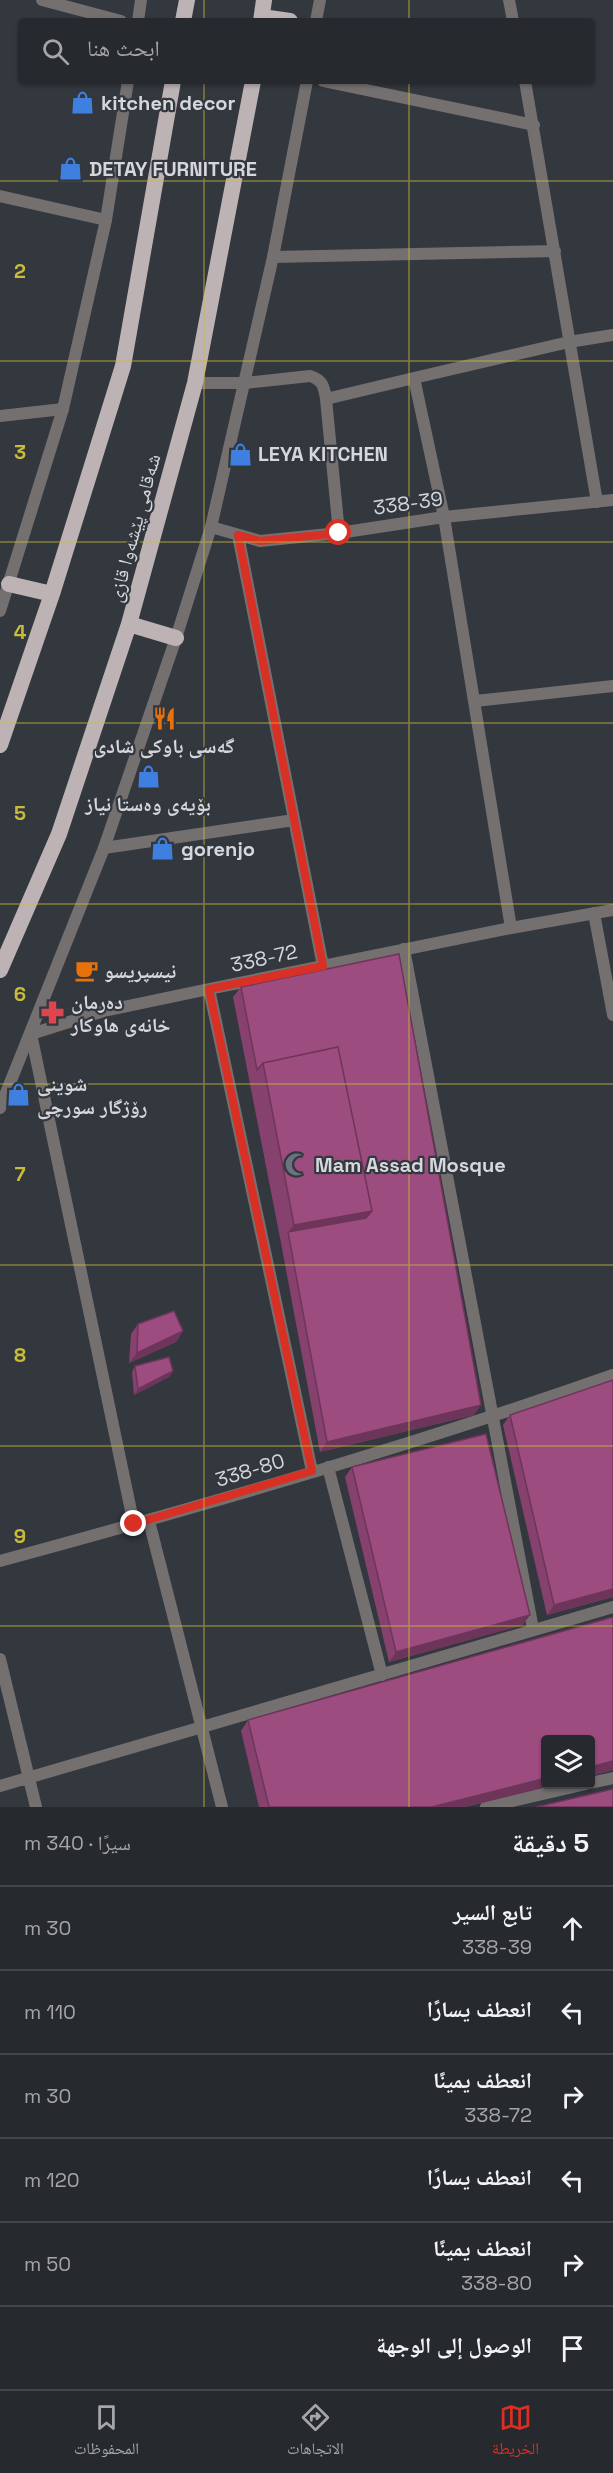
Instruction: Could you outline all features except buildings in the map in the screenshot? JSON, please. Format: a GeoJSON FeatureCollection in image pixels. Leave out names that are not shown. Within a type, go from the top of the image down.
{"type":"FeatureCollection","features":[{"type":"Feature","properties":{"kind":"highway"},"geometry":{"type":"LineString","coordinates":[[183,18],[186,0]]}},
{"type":"Feature","properties":{"kind":"highway"},"geometry":{"type":"LineString","coordinates":[[262,18],[264,0]]}},
{"type":"Feature","properties":{"kind":"highway"},"geometry":{"type":"LineString","coordinates":[[0,745],[52,594],[123,366],[172,84]]}},
{"type":"Feature","properties":{"kind":"highway","name":"شەقامی پێشەوا قازی"},"geometry":{"type":"LineString","coordinates":[[0,970],[59,834],[129,624],[195,383],[252,84]]}},
{"type":"Feature","properties":{"kind":"highway"},"geometry":{"type":"LineString","coordinates":[[9,584],[52,594]]}},
{"type":"Feature","properties":{"kind":"highway"},"geometry":{"type":"LineString","coordinates":[[129,624],[176,638]]}},
{"type":"Feature","properties":{"kind":"street"},"geometry":{"type":"LineString","coordinates":[[42,0],[110,18]]}},
{"type":"Feature","properties":{"kind":"street"},"geometry":{"type":"LineString","coordinates":[[138,18],[141,0]]}},
{"type":"Feature","properties":{"kind":"street"},"geometry":{"type":"LineString","coordinates":[[317,18],[320,0]]}},
{"type":"Feature","properties":{"kind":"street"},"geometry":{"type":"LineString","coordinates":[[509,0],[512,18]]}},
{"type":"Feature","properties":{"kind":"street"},"geometry":{"type":"LineString","coordinates":[[0,611],[63,409],[106,220],[128,84]]}},
{"type":"Feature","properties":{"kind":"street"},"geometry":{"type":"LineString","coordinates":[[0,1108],[104,848],[176,638],[211,527],[273,257],[306,84]]}},
{"type":"Feature","properties":{"kind":"street"},"geometry":{"type":"LineString","coordinates":[[338,84],[534,124]]}},
{"type":"Feature","properties":{"kind":"street"},"geometry":{"type":"LineString","coordinates":[[526,84],[597,501]]}},
{"type":"Feature","properties":{"kind":"street"},"geometry":{"type":"LineString","coordinates":[[0,196],[106,220]]}},
{"type":"Feature","properties":{"kind":"street"},"geometry":{"type":"LineString","coordinates":[[273,257],[555,251]]}},
{"type":"Feature","properties":{"kind":"street"},"geometry":{"type":"LineString","coordinates":[[326,399],[569,342],[613,335]]}},
{"type":"Feature","properties":{"kind":"street"},"geometry":{"type":"LineString","coordinates":[[195,383],[245,383],[310,376],[319,379],[324,387],[326,399],[339,533]]}},
{"type":"Feature","properties":{"kind":"street"},"geometry":{"type":"LineString","coordinates":[[414,378],[444,517],[476,701],[511,928]]}},
{"type":"Feature","properties":{"kind":"street"},"geometry":{"type":"LineString","coordinates":[[0,416],[63,409]]}},
{"type":"Feature","properties":{"kind":"street","name":"338-39"},"geometry":{"type":"LineString","coordinates":[[211,527],[260,541],[339,533],[444,517],[613,500]]}},
{"type":"Feature","properties":{"kind":"street"},"geometry":{"type":"LineString","coordinates":[[238,535],[323,966]]}},
{"type":"Feature","properties":{"kind":"street"},"geometry":{"type":"LineString","coordinates":[[476,701],[613,686]]}},
{"type":"Feature","properties":{"kind":"street"},"geometry":{"type":"LineString","coordinates":[[104,848],[294,820]]}},
{"type":"Feature","properties":{"kind":"street","name":"338-72"},"geometry":{"type":"LineString","coordinates":[[31,1034],[104,1011],[404,949],[613,910]]}},
{"type":"Feature","properties":{"kind":"street"},"geometry":{"type":"LineString","coordinates":[[594,913],[613,1015]]}},
{"type":"Feature","properties":{"kind":"street"},"geometry":{"type":"LineString","coordinates":[[404,949],[533,1629]]}},
{"type":"Feature","properties":{"kind":"street"},"geometry":{"type":"LineString","coordinates":[[209,989],[312,1471]]}},
{"type":"Feature","properties":{"kind":"street"},"geometry":{"type":"LineString","coordinates":[[31,1034],[134,1524]]}},
{"type":"Feature","properties":{"kind":"street","name":"338-80"},"geometry":{"type":"LineString","coordinates":[[0,1561],[149,1521],[493,1417],[613,1375]]}},
{"type":"Feature","properties":{"kind":"street"},"geometry":{"type":"LineString","coordinates":[[328,1467],[382,1675]]}},
{"type":"Feature","properties":{"kind":"street"},"geometry":{"type":"LineString","coordinates":[[149,1521],[222,1807]]}},
{"type":"Feature","properties":{"kind":"street"},"geometry":{"type":"LineString","coordinates":[[0,1786],[613,1607]]}},
{"type":"Feature","properties":{"kind":"street"},"geometry":{"type":"LineString","coordinates":[[0,1659],[36,1807]]}},
{"type":"Feature","properties":{"kind":"street"},"geometry":{"type":"LineString","coordinates":[[595,1783],[613,1778]]}},
{"type":"Feature","properties":{"kind":"street"},"geometry":{"type":"LineString","coordinates":[[486,1807],[568,1789]]}},
{"type":"Feature","properties":{"kind":"place","name":"kitchen decor"},"geometry":{"type":"Point","coordinates":[83,103]}},
{"type":"Feature","properties":{"kind":"place","name":"DETAY FURNITURE"},"geometry":{"type":"Point","coordinates":[71,169]}},
{"type":"Feature","properties":{"kind":"place","name":"LEYA KITCHEN"},"geometry":{"type":"Point","coordinates":[240,454]}},
{"type":"Feature","properties":{"kind":"place","name":"گەسی باوکی شادی"},"geometry":{"type":"Point","coordinates":[164,718]}},
{"type":"Feature","properties":{"kind":"place","name":"بۆیەی وەستا نیاز"},"geometry":{"type":"Point","coordinates":[148,777]}},
{"type":"Feature","properties":{"kind":"place","name":"gorenjo"},"geometry":{"type":"Point","coordinates":[163,849]}},
{"type":"Feature","properties":{"kind":"place","name":"نيسپريسو"},"geometry":{"type":"Point","coordinates":[86,971]}},
{"type":"Feature","properties":{"kind":"place","name":"دەرمان خانەی هاوکار"},"geometry":{"type":"Point","coordinates":[53,1013]}},
{"type":"Feature","properties":{"kind":"place","name":"شوينی رۆژگار سورچی"},"geometry":{"type":"Point","coordinates":[19,1095]}},
{"type":"Feature","properties":{"kind":"place","name":"Mam Assad Mosque"},"geometry":{"type":"Point","coordinates":[297,1165]}},
{"type":"Feature","properties":{"kind":"route"},"geometry":{"type":"LineString","coordinates":[[134,1524],[312,1471],[209,989],[323,966],[238,535],[260,541],[339,533]]}}]}
